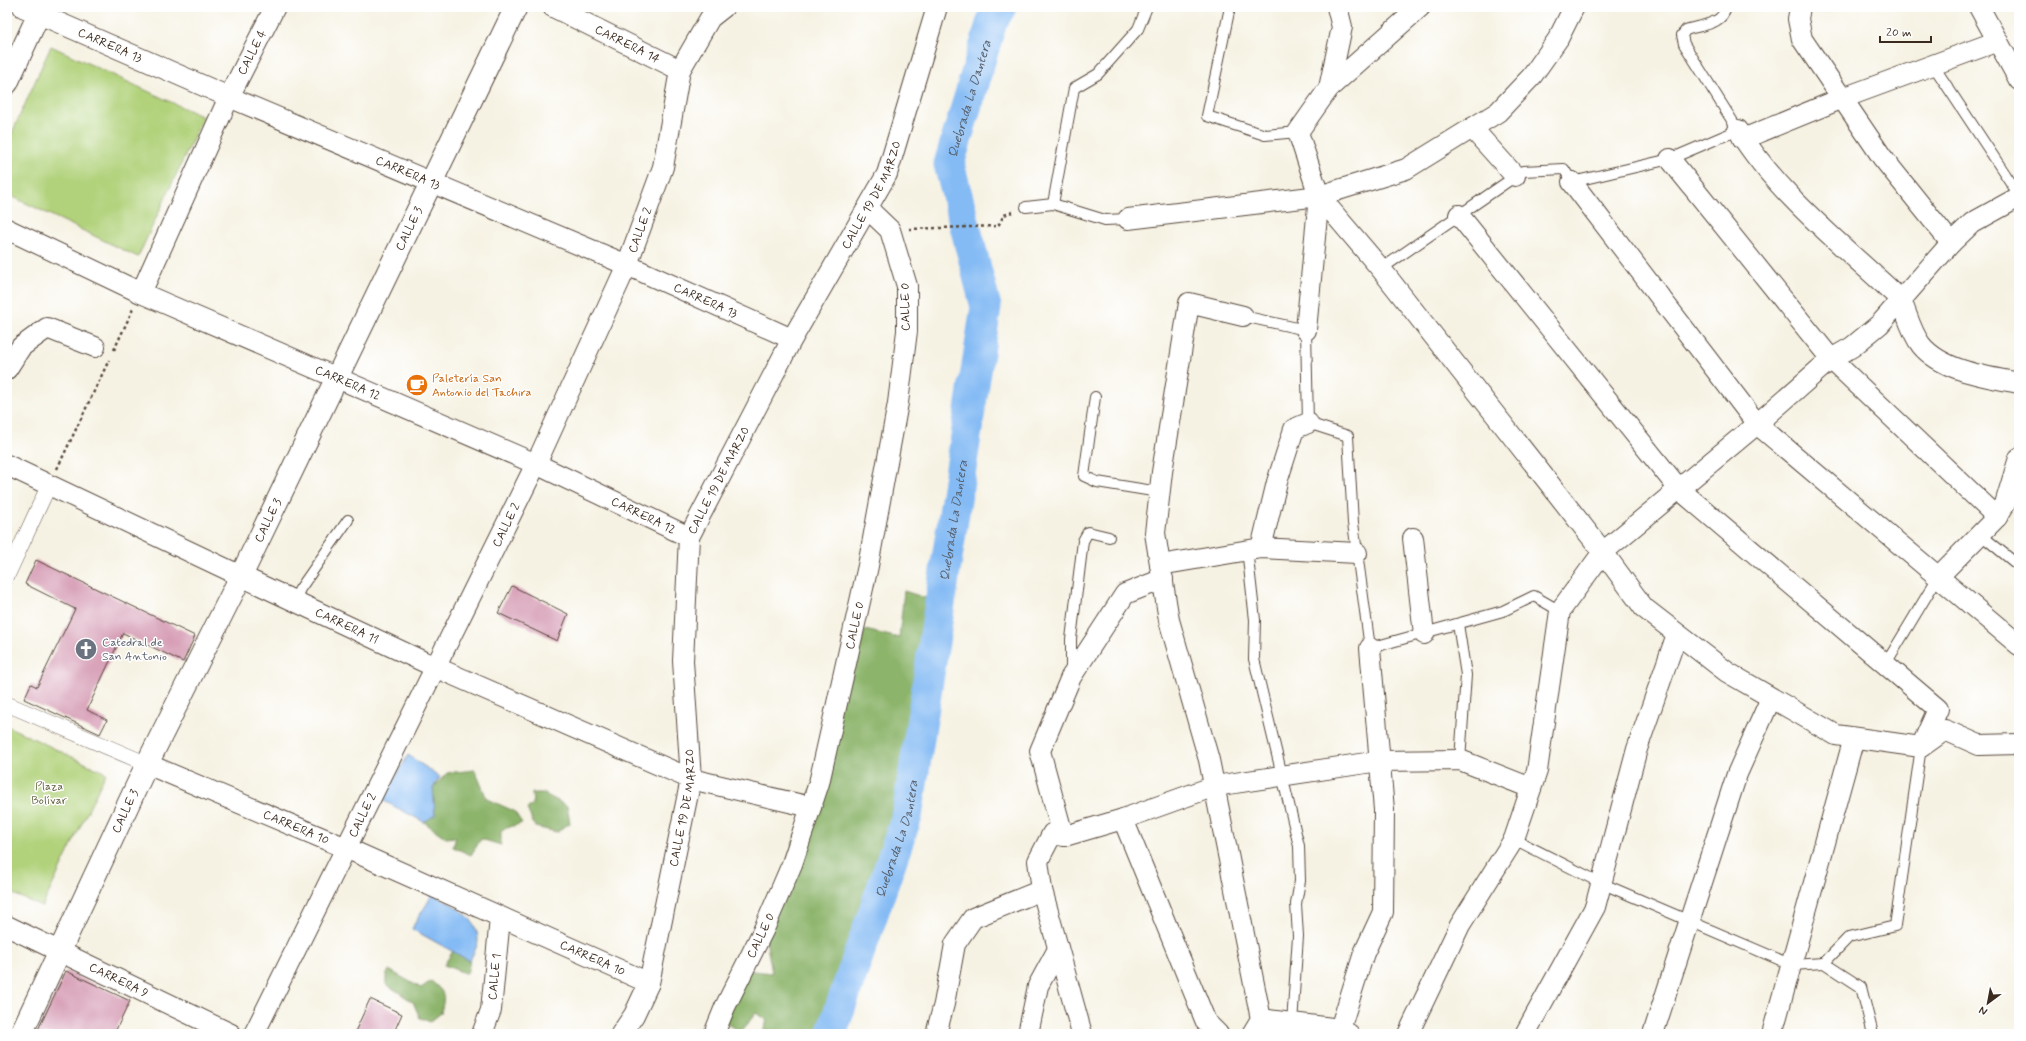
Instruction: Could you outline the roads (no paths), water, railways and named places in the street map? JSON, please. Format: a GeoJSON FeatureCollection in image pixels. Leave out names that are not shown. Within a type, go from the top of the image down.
{"type":"FeatureCollection","features":[{"type":"Feature","properties":{"kind":"street","name":"CALLE 4"},"geometry":{"type":"LineString","coordinates":[[141,293],[229,97],[275,7]]}},
{"type":"Feature","properties":{"kind":"street","name":"CALLE 3"},"geometry":{"type":"LineString","coordinates":[[21,1034],[147,764],[241,576],[516,7]]}},
{"type":"Feature","properties":{"kind":"street","name":"CARRERA 14"},"geometry":{"type":"LineString","coordinates":[[553,7],[680,70]]}},
{"type":"Feature","properties":{"kind":"street","name":"CALLE 2"},"geometry":{"type":"LineString","coordinates":[[254,1034],[536,464],[627,265],[663,167],[680,70],[710,18],[724,7]]}},
{"type":"Feature","properties":{"kind":"street","name":"CALLE 19 DE MARZO"},"geometry":{"type":"LineString","coordinates":[[621,1034],[634,1015],[649,983],[691,779],[683,661],[689,537],[792,339],[887,174],[937,7]]}},
{"type":"Feature","properties":{"kind":"street"},"geometry":{"type":"LineString","coordinates":[[1329,88],[1342,27],[1337,7]]}},
{"type":"Feature","properties":{"kind":"street"},"geometry":{"type":"LineString","coordinates":[[1420,7],[1329,88],[1298,132],[1319,196],[1382,269],[1604,552],[1644,608],[1727,672],[1836,735],[1921,747],[1945,730],[1979,745],[2019,744]]}},
{"type":"Feature","properties":{"kind":"street"},"geometry":{"type":"LineString","coordinates":[[1128,219],[1319,196],[1406,169],[1498,112],[1532,76],[1558,39],[1574,7]]}},
{"type":"Feature","properties":{"kind":"street"},"geometry":{"type":"LineString","coordinates":[[1800,7],[1798,19],[1802,39],[1882,157],[1951,243]]}},
{"type":"Feature","properties":{"kind":"street"},"geometry":{"type":"LineString","coordinates":[[1979,7],[2019,80]]}},
{"type":"Feature","properties":{"kind":"street","name":"CARRERA 13"},"geometry":{"type":"LineString","coordinates":[[35,9],[229,97],[627,265],[792,339]]}},
{"type":"Feature","properties":{"kind":"street"},"geometry":{"type":"LineString","coordinates":[[7,83],[35,9]]}},
{"type":"Feature","properties":{"kind":"street"},"geometry":{"type":"LineString","coordinates":[[1998,41],[1740,134],[1754,157],[1783,190],[1901,300],[1910,324],[1921,344],[1937,359],[1974,374],[2019,383]]}},
{"type":"Feature","properties":{"kind":"street"},"geometry":{"type":"LineString","coordinates":[[1472,128],[1515,176]]}},
{"type":"Feature","properties":{"kind":"street"},"geometry":{"type":"LineString","coordinates":[[1670,159],[1831,359],[1997,517]]}},
{"type":"Feature","properties":{"kind":"street"},"geometry":{"type":"LineString","coordinates":[[1572,182],[1757,424],[2019,646]]}},
{"type":"Feature","properties":{"kind":"street"},"geometry":{"type":"LineString","coordinates":[[1306,330],[1319,196]]}},
{"type":"Feature","properties":{"kind":"street"},"geometry":{"type":"LineString","coordinates":[[1408,1034],[1460,925],[1514,839],[1537,771],[1560,610],[1604,552],[1757,424],[1831,359],[1852,347],[1880,324],[1951,243],[1972,223],[2019,196]]}},
{"type":"Feature","properties":{"kind":"street","name":"CALLE 0"},"geometry":{"type":"LineString","coordinates":[[714,1034],[725,1007],[764,929],[792,864],[819,783],[868,566],[898,403],[907,331],[907,286],[890,230],[868,209]]}},
{"type":"Feature","properties":{"kind":"street"},"geometry":{"type":"LineString","coordinates":[[1459,215],[1679,489],[1938,709],[1921,747]]}},
{"type":"Feature","properties":{"kind":"street","name":"CARRERA 12"},"geometry":{"type":"LineString","coordinates":[[7,228],[141,293],[536,464],[689,537]]}},
{"type":"Feature","properties":{"kind":"street"},"geometry":{"type":"LineString","coordinates":[[1243,316],[1188,303],[1155,533],[1169,620],[1215,786],[1257,1027],[1292,1023],[1344,1031],[1364,953],[1383,912],[1384,810],[1370,648]]}},
{"type":"Feature","properties":{"kind":"street"},"geometry":{"type":"LineString","coordinates":[[7,369],[21,347],[47,328],[95,347]]}},
{"type":"Feature","properties":{"kind":"street"},"geometry":{"type":"LineString","coordinates":[[1254,549],[1294,429],[1308,423]]}},
{"type":"Feature","properties":{"kind":"street"},"geometry":{"type":"LineString","coordinates":[[1938,577],[1997,517],[2005,504],[2019,458]]}},
{"type":"Feature","properties":{"kind":"street","name":"CARRERA 11"},"geometry":{"type":"LineString","coordinates":[[7,465],[435,667],[691,779],[811,807]]}},
{"type":"Feature","properties":{"kind":"street"},"geometry":{"type":"LineString","coordinates":[[7,576],[49,485]]}},
{"type":"Feature","properties":{"kind":"street"},"geometry":{"type":"LineString","coordinates":[[1413,538],[1424,634]]}},
{"type":"Feature","properties":{"kind":"street"},"geometry":{"type":"LineString","coordinates":[[1065,836],[1061,828],[1040,751],[1071,677],[1125,594],[1162,572],[1254,549],[1357,553]]}},
{"type":"Feature","properties":{"kind":"street"},"geometry":{"type":"LineString","coordinates":[[1525,1034],[1595,907],[1637,749],[1677,634]]}},
{"type":"Feature","properties":{"kind":"street"},"geometry":{"type":"LineString","coordinates":[[1653,1034],[1737,774],[1771,698]]}},
{"type":"Feature","properties":{"kind":"street","name":"CARRERA 10"},"geometry":{"type":"LineString","coordinates":[[7,704],[346,848],[500,918],[649,983]]}},
{"type":"Feature","properties":{"kind":"street"},"geometry":{"type":"LineString","coordinates":[[1772,1034],[1854,738]]}},
{"type":"Feature","properties":{"kind":"street"},"geometry":{"type":"LineString","coordinates":[[1082,1034],[1042,890],[1038,860],[1052,834],[1065,836],[1123,819],[1215,786],[1379,761],[1460,760],[1531,788]]}},
{"type":"Feature","properties":{"kind":"street"},"geometry":{"type":"LineString","coordinates":[[1123,819],[1206,1022],[1218,1034]]}},
{"type":"Feature","properties":{"kind":"street"},"geometry":{"type":"LineString","coordinates":[[936,1034],[944,1004],[955,944],[973,918],[1042,890]]}},
{"type":"Feature","properties":{"kind":"street","name":"CALLE 1"},"geometry":{"type":"LineString","coordinates":[[482,1034],[491,1010],[500,918]]}},
{"type":"Feature","properties":{"kind":"street","name":"CARRERA 9"},"geometry":{"type":"LineString","coordinates":[[7,926],[231,1034]]}},
{"type":"Feature","properties":{"kind":"street"},"geometry":{"type":"LineString","coordinates":[[1028,1034],[1038,986],[1058,949]]}},
{"type":"Feature","properties":{"kind":"lane"},"geometry":{"type":"LineString","coordinates":[[1053,204],[1074,88],[1098,74],[1138,29],[1147,7]]}},
{"type":"Feature","properties":{"kind":"lane"},"geometry":{"type":"LineString","coordinates":[[1230,7],[1207,116],[1265,135],[1298,132]]}},
{"type":"Feature","properties":{"kind":"lane"},"geometry":{"type":"LineString","coordinates":[[1382,269],[1523,171],[1564,169],[1572,182],[1670,159],[1740,134],[1684,44],[1682,35],[1686,30],[1718,20],[1725,13],[1726,7]]}},
{"type":"Feature","properties":{"kind":"lane"},"geometry":{"type":"LineString","coordinates":[[1933,65],[2019,196]]}},
{"type":"Feature","properties":{"kind":"lane"},"geometry":{"type":"LineString","coordinates":[[1026,207],[1053,204],[1105,220],[1128,219]]}},
{"type":"Feature","properties":{"kind":"lane"},"geometry":{"type":"LineString","coordinates":[[1243,316],[1306,330],[1308,423],[1348,436],[1353,523],[1370,648],[1503,611],[1534,596],[1560,610]]}},
{"type":"Feature","properties":{"kind":"lane"},"geometry":{"type":"LineString","coordinates":[[1095,397],[1084,476],[1097,482],[1160,492]]}},
{"type":"Feature","properties":{"kind":"lane"},"geometry":{"type":"LineString","coordinates":[[294,601],[300,589],[348,520]]}},
{"type":"Feature","properties":{"kind":"lane"},"geometry":{"type":"LineString","coordinates":[[1071,677],[1071,639],[1083,541],[1088,532],[1108,537]]}},
{"type":"Feature","properties":{"kind":"lane"},"geometry":{"type":"LineString","coordinates":[[1980,534],[2019,566]]}},
{"type":"Feature","properties":{"kind":"lane"},"geometry":{"type":"LineString","coordinates":[[1254,549],[1254,659],[1299,846],[1300,881],[1296,904],[1298,936],[1292,1023]]}},
{"type":"Feature","properties":{"kind":"lane"},"geometry":{"type":"LineString","coordinates":[[1885,664],[1938,577]]}},
{"type":"Feature","properties":{"kind":"lane"},"geometry":{"type":"LineString","coordinates":[[1458,624],[1466,675],[1460,760]]}},
{"type":"Feature","properties":{"kind":"lane"},"geometry":{"type":"LineString","coordinates":[[1824,963],[1849,937],[1895,926],[1921,747]]}},
{"type":"Feature","properties":{"kind":"lane"},"geometry":{"type":"LineString","coordinates":[[1514,839],[1601,883],[1792,965],[1824,963],[1861,987],[1874,1034]]}},
{"type":"Feature","properties":{"kind":"water"},"geometry":{"type":"Polygon","coordinates":[[[408,755],[440,777],[433,788],[435,815],[424,822],[382,800],[408,755]]]}},
{"type":"Feature","properties":{"kind":"water"},"geometry":{"type":"Polygon","coordinates":[[[432,894],[462,911],[473,923],[477,931],[478,942],[470,961],[412,929],[432,894]]]}},
{"type":"Feature","properties":{"kind":"waterway","name":"Quebrada La Dantera"},"geometry":{"type":"LineString","coordinates":[[831,1034],[907,816],[986,307],[949,164],[992,21],[1001,7]]}},
{"type":"Feature","properties":{"kind":"place","name":"Paletería San Antonio del Tachira"},"geometry":{"type":"Point","coordinates":[417,385]}},
{"type":"Feature","properties":{"kind":"place","name":"Catedral de San Antonio"},"geometry":{"type":"Point","coordinates":[86,649]}},
{"type":"Feature","properties":{"kind":"park label","name":"Plaza Bolívar"},"geometry":{"type":"Point","coordinates":[49,793]}}]}
